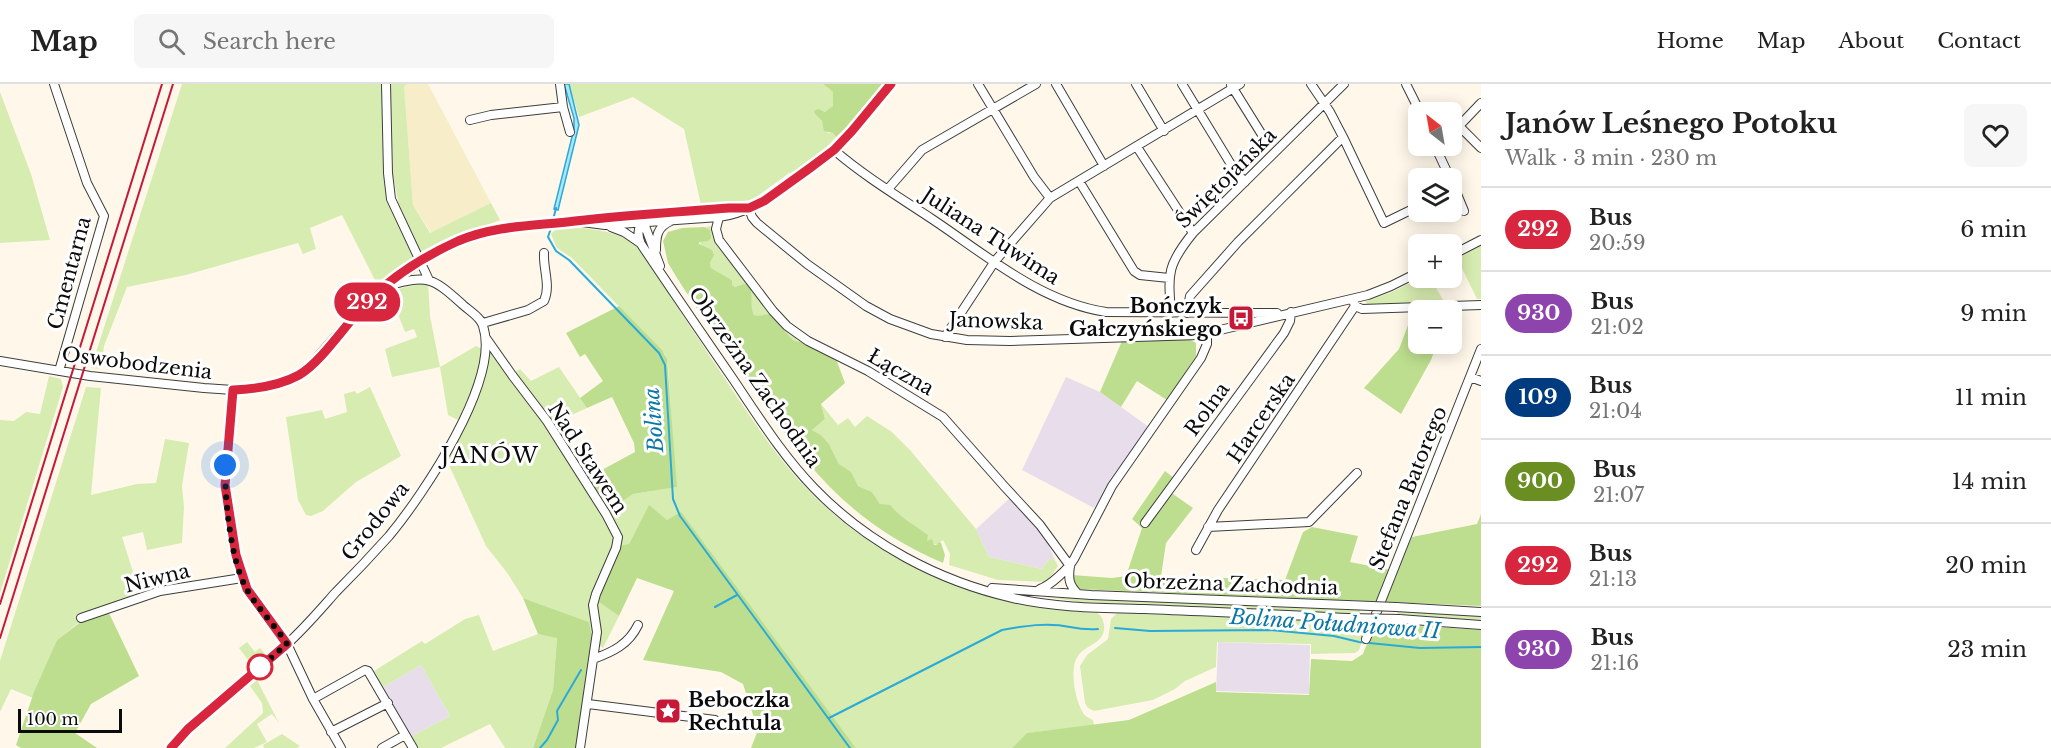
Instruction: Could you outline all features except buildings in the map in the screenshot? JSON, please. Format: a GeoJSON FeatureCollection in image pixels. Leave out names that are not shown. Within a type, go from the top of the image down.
{"type":"FeatureCollection","features":[{"type":"Feature","properties":{"kind":"street","name":"Cmentarna"},"geometry":{"type":"LineString","coordinates":[[54,84],[87,183],[104,216],[59,371]]}},
{"type":"Feature","properties":{"kind":"street"},"geometry":{"type":"LineString","coordinates":[[386,84],[390,192],[397,215],[415,253],[422,261],[426,276]]}},
{"type":"Feature","properties":{"kind":"street"},"geometry":{"type":"LineString","coordinates":[[560,84],[570,132]]}},
{"type":"Feature","properties":{"kind":"street","name":"Oswobodzenia"},"geometry":{"type":"LineString","coordinates":[[574,221],[605,225],[718,217],[732,215],[749,208],[764,201],[834,150],[891,84]]}},
{"type":"Feature","properties":{"kind":"street"},"geometry":{"type":"LineString","coordinates":[[978,84],[1034,177],[1050,198]]}},
{"type":"Feature","properties":{"kind":"street"},"geometry":{"type":"LineString","coordinates":[[888,189],[922,150],[1036,84]]}},
{"type":"Feature","properties":{"kind":"street"},"geometry":{"type":"LineString","coordinates":[[1056,84],[1104,166]]}},
{"type":"Feature","properties":{"kind":"street"},"geometry":{"type":"LineString","coordinates":[[1136,84],[1164,130]]}},
{"type":"Feature","properties":{"kind":"street"},"geometry":{"type":"LineString","coordinates":[[1182,84],[1235,171],[1245,182]]}},
{"type":"Feature","properties":{"kind":"street"},"geometry":{"type":"LineString","coordinates":[[1311,84],[1344,137],[1384,223],[1408,211]]}},
{"type":"Feature","properties":{"kind":"street","name":"Świętojańska"},"geometry":{"type":"LineString","coordinates":[[1171,313],[1169,278],[1175,256],[1193,233],[1344,84]]}},
{"type":"Feature","properties":{"kind":"street"},"geometry":{"type":"LineString","coordinates":[[1406,84],[1415,102]]}},
{"type":"Feature","properties":{"kind":"street"},"geometry":{"type":"LineString","coordinates":[[945,337],[995,261],[1050,198],[1234,86],[1264,138]]}},
{"type":"Feature","properties":{"kind":"street"},"geometry":{"type":"LineString","coordinates":[[1462,121],[1481,103]]}},
{"type":"Feature","properties":{"kind":"street"},"geometry":{"type":"LineString","coordinates":[[470,120],[491,115],[563,107]]}},
{"type":"Feature","properties":{"kind":"street"},"geometry":{"type":"LineString","coordinates":[[1462,133],[1481,147]]}},
{"type":"Feature","properties":{"kind":"street"},"geometry":{"type":"LineString","coordinates":[[1187,313],[1190,296],[1238,242],[1344,137]]}},
{"type":"Feature","properties":{"kind":"street"},"geometry":{"type":"LineString","coordinates":[[1137,147],[1193,233]]}},
{"type":"Feature","properties":{"kind":"street","name":"Juliana Tuwima"},"geometry":{"type":"LineString","coordinates":[[834,150],[995,261],[1038,288],[1080,307],[1106,312],[1290,313]]}},
{"type":"Feature","properties":{"kind":"street"},"geometry":{"type":"LineString","coordinates":[[1079,181],[1134,271],[1140,275],[1169,278]]}},
{"type":"Feature","properties":{"kind":"street"},"geometry":{"type":"LineString","coordinates":[[1462,207],[1464,211]]}},
{"type":"Feature","properties":{"kind":"street","name":"Oswobodzenia"},"geometry":{"type":"LineString","coordinates":[[0,361],[150,383],[233,390],[254,389],[299,375],[316,360],[356,313],[385,286],[411,267],[458,241],[487,230],[630,215],[749,208]]}},
{"type":"Feature","properties":{"kind":"street","name":"Janowska"},"geometry":{"type":"LineString","coordinates":[[749,208],[752,217],[758,223],[807,264],[866,306],[890,319],[945,337],[967,340],[1010,341],[1207,333],[1290,313],[1354,302],[1408,277]]}},
{"type":"Feature","properties":{"kind":"street","name":"Oswobodzenia"},"geometry":{"type":"LineString","coordinates":[[642,222],[657,213]]}},
{"type":"Feature","properties":{"kind":"street"},"geometry":{"type":"LineString","coordinates":[[630,215],[642,222],[637,234],[641,244]]}},
{"type":"Feature","properties":{"kind":"street","name":"Łączna"},"geometry":{"type":"LineString","coordinates":[[718,217],[716,229],[719,240],[787,326],[808,341],[868,371],[943,417],[1040,525],[1070,566]]}},
{"type":"Feature","properties":{"kind":"street"},"geometry":{"type":"LineString","coordinates":[[656,252],[658,230],[663,224],[672,220]]}},
{"type":"Feature","properties":{"kind":"street","name":"Obrzeżna Zachodnia"},"geometry":{"type":"LineString","coordinates":[[642,222],[656,252],[662,272]]}},
{"type":"Feature","properties":{"kind":"street","name":"Oswobodzenia"},"geometry":{"type":"LineString","coordinates":[[605,225],[624,232],[641,244]]}},
{"type":"Feature","properties":{"kind":"street"},"geometry":{"type":"LineString","coordinates":[[1462,250],[1481,240]]}},
{"type":"Feature","properties":{"kind":"street","name":"Obrzeżna Zachodnia"},"geometry":{"type":"LineString","coordinates":[[641,244],[770,434],[814,488],[846,518],[882,544],[939,573],[1013,598],[1067,605],[1481,624]]}},
{"type":"Feature","properties":{"kind":"street"},"geometry":{"type":"LineString","coordinates":[[411,267],[439,284],[483,323],[528,310],[544,301],[548,285],[544,253]]}},
{"type":"Feature","properties":{"kind":"street"},"geometry":{"type":"LineString","coordinates":[[411,267],[411,273],[417,278]]}},
{"type":"Feature","properties":{"kind":"street"},"geometry":{"type":"LineString","coordinates":[[385,286],[426,276]]}},
{"type":"Feature","properties":{"kind":"street"},"geometry":{"type":"LineString","coordinates":[[1354,302],[1362,309],[1481,305]]}},
{"type":"Feature","properties":{"kind":"street","name":"Harcerska"},"geometry":{"type":"LineString","coordinates":[[1196,550],[1208,526],[1354,302]]}},
{"type":"Feature","properties":{"kind":"street"},"geometry":{"type":"LineString","coordinates":[[1228,312],[1232,327]]}},
{"type":"Feature","properties":{"kind":"street","name":"Rolna"},"geometry":{"type":"LineString","coordinates":[[1145,523],[1284,333],[1290,321],[1290,313]]}},
{"type":"Feature","properties":{"kind":"street","name":"Grodowa"},"geometry":{"type":"LineString","coordinates":[[171,748],[188,729],[287,644],[389,536],[436,469],[473,399],[480,378],[486,338],[483,323]]}},
{"type":"Feature","properties":{"kind":"street"},"geometry":{"type":"LineString","coordinates":[[1078,594],[1071,587],[1068,578],[1070,566],[1112,486],[1201,358],[1207,344],[1207,333]]}},
{"type":"Feature","properties":{"kind":"street","name":"Nad Stawem"},"geometry":{"type":"LineString","coordinates":[[486,338],[547,421],[618,537],[616,549],[593,605],[597,632],[580,748]]}},
{"type":"Feature","properties":{"kind":"street","name":"Stefana Batorego"},"geometry":{"type":"LineString","coordinates":[[1366,639],[1481,349]]}},
{"type":"Feature","properties":{"kind":"street"},"geometry":{"type":"LineString","coordinates":[[1470,377],[1481,381]]}},
{"type":"Feature","properties":{"kind":"street"},"geometry":{"type":"LineString","coordinates":[[233,390],[225,485],[242,578],[253,598],[287,644],[341,748]]}},
{"type":"Feature","properties":{"kind":"street"},"geometry":{"type":"LineString","coordinates":[[1208,526],[1309,522],[1357,473]]}},
{"type":"Feature","properties":{"kind":"street"},"geometry":{"type":"LineString","coordinates":[[1035,591],[1047,586],[1070,566]]}},
{"type":"Feature","properties":{"kind":"street","name":"Niwna"},"geometry":{"type":"LineString","coordinates":[[81,618],[159,591],[242,578]]}},
{"type":"Feature","properties":{"kind":"street","name":"Obrzeżna Zachodnia"},"geometry":{"type":"LineString","coordinates":[[979,588],[1481,612]]}},
{"type":"Feature","properties":{"kind":"street"},"geometry":{"type":"LineString","coordinates":[[593,659],[609,654],[622,646],[633,636],[638,625]]}},
{"type":"Feature","properties":{"kind":"street"},"geometry":{"type":"LineString","coordinates":[[314,699],[365,670],[368,671],[413,748]]}},
{"type":"Feature","properties":{"kind":"street"},"geometry":{"type":"LineString","coordinates":[[332,732],[388,703]]}},
{"type":"Feature","properties":{"kind":"street"},"geometry":{"type":"LineString","coordinates":[[588,704],[715,720]]}},
{"type":"Feature","properties":{"kind":"street"},"geometry":{"type":"LineString","coordinates":[[382,748],[405,735]]}},
{"type":"Feature","properties":{"kind":"shaded area"},"geometry":{"type":"Polygon","coordinates":[[[428,84],[491,203],[431,233],[413,205],[404,86],[428,84]]]}},
{"type":"Feature","properties":{"kind":"shaded area"},"geometry":{"type":"Polygon","coordinates":[[[1066,377],[1100,392],[1149,427],[1094,508],[1022,470],[1066,377]]]}},
{"type":"Feature","properties":{"kind":"shaded area"},"geometry":{"type":"Polygon","coordinates":[[[1010,498],[1045,537],[1055,560],[1050,558],[1042,569],[989,557],[976,529],[1010,498]]]}},
{"type":"Feature","properties":{"kind":"shaded area"},"geometry":{"type":"Polygon","coordinates":[[[1218,642],[1310,645],[1309,694],[1216,691],[1218,642]]]}},
{"type":"Feature","properties":{"kind":"shaded area"},"geometry":{"type":"Polygon","coordinates":[[[421,665],[450,716],[410,737],[383,687],[421,665]]]}},
{"type":"Feature","properties":{"kind":"green space"},"geometry":{"type":"Polygon","coordinates":[[[182,84],[382,84],[390,203],[413,258],[377,284],[342,215],[310,228],[316,249],[303,254],[298,243],[186,275],[127,287],[104,346],[101,369],[91,368],[182,84]]]}},
{"type":"Feature","properties":{"kind":"green space"},"geometry":{"type":"Polygon","coordinates":[[[390,84],[407,84],[404,86],[413,205],[430,233],[491,203],[500,220],[419,252],[400,210],[393,177],[390,84]]]}},
{"type":"Feature","properties":{"kind":"green space"},"geometry":{"type":"Polygon","coordinates":[[[569,84],[823,84],[833,92],[833,106],[828,111],[815,114],[822,121],[828,133],[833,133],[836,137],[817,157],[793,173],[789,173],[752,200],[701,205],[684,129],[633,97],[579,117],[569,84]]]}},
{"type":"Feature","properties":{"kind":"green space"},"geometry":{"type":"Polygon","coordinates":[[[823,84],[886,84],[865,110],[836,137],[833,133],[824,131],[822,121],[814,111],[818,109],[825,112],[833,106],[833,92],[823,84]]]}},
{"type":"Feature","properties":{"kind":"green space"},"geometry":{"type":"Polygon","coordinates":[[[0,92],[31,174],[50,240],[0,243],[0,92]]]}},
{"type":"Feature","properties":{"kind":"green space"},"geometry":{"type":"Polygon","coordinates":[[[713,226],[715,239],[802,341],[793,340],[783,328],[754,315],[751,311],[752,290],[743,284],[735,287],[732,285],[732,280],[711,268],[712,259],[699,242],[707,228],[704,227],[713,226]]]}},
{"type":"Feature","properties":{"kind":"green space"},"geometry":{"type":"Polygon","coordinates":[[[704,227],[710,230],[711,238],[699,244],[712,250],[714,255],[710,263],[711,268],[732,280],[732,285],[735,287],[743,284],[750,285],[754,315],[770,314],[793,340],[805,343],[836,359],[845,383],[821,404],[825,419],[812,430],[821,435],[829,444],[839,464],[851,472],[858,486],[872,492],[880,504],[890,505],[903,518],[928,535],[927,541],[932,539],[934,545],[941,543],[945,555],[943,563],[908,546],[877,527],[850,506],[803,457],[761,401],[668,263],[663,241],[668,232],[682,228],[704,227]]]}},
{"type":"Feature","properties":{"kind":"green space"},"geometry":{"type":"Polygon","coordinates":[[[557,228],[585,228],[603,231],[630,239],[637,246],[772,448],[826,508],[859,534],[895,557],[932,576],[972,591],[1012,602],[1100,615],[1104,625],[1102,636],[1078,656],[1073,676],[1079,706],[1087,717],[1093,720],[1094,725],[1028,733],[1012,748],[856,748],[681,513],[667,520],[649,506],[629,544],[590,596],[619,616],[603,648],[592,639],[589,622],[523,598],[486,546],[449,465],[444,463],[483,385],[489,345],[494,341],[514,372],[520,369],[531,381],[559,367],[587,408],[552,424],[610,509],[633,494],[676,487],[668,365],[665,354],[572,258],[557,248],[551,234],[557,228]]]}},
{"type":"Feature","properties":{"kind":"green space"},"geometry":{"type":"Polygon","coordinates":[[[1481,245],[1481,299],[1477,299],[1462,268],[1462,255],[1481,245]]]}},
{"type":"Feature","properties":{"kind":"green space"},"geometry":{"type":"Polygon","coordinates":[[[428,282],[430,316],[440,367],[392,377],[385,349],[417,337],[414,329],[405,332],[389,291],[428,282]]]}},
{"type":"Feature","properties":{"kind":"green space"},"geometry":{"type":"Polygon","coordinates":[[[1408,284],[1408,288],[1436,288],[1443,300],[1408,300],[1408,304],[1370,306],[1366,303],[1366,301],[1408,284]]]}},
{"type":"Feature","properties":{"kind":"green space"},"geometry":{"type":"Polygon","coordinates":[[[619,306],[662,350],[667,359],[677,487],[633,494],[611,509],[587,478],[635,452],[634,443],[612,397],[587,408],[580,398],[603,381],[585,354],[580,357],[566,333],[619,306]]]}},
{"type":"Feature","properties":{"kind":"green space"},"geometry":{"type":"Polygon","coordinates":[[[1408,325],[1408,354],[1433,354],[1401,414],[1364,388],[1399,349],[1408,325]]]}},
{"type":"Feature","properties":{"kind":"green space"},"geometry":{"type":"Polygon","coordinates":[[[1187,338],[1196,343],[1196,356],[1167,400],[1137,381],[1121,407],[1100,392],[1122,341],[1187,338]]]}},
{"type":"Feature","properties":{"kind":"green space"},"geometry":{"type":"Polygon","coordinates":[[[476,346],[482,349],[477,378],[458,420],[448,415],[440,367],[476,346]]]}},
{"type":"Feature","properties":{"kind":"green space"},"geometry":{"type":"Polygon","coordinates":[[[49,376],[61,379],[63,387],[0,593],[0,420],[14,421],[26,412],[40,414],[49,376]]]}},
{"type":"Feature","properties":{"kind":"green space"},"geometry":{"type":"Polygon","coordinates":[[[86,387],[101,388],[91,495],[137,484],[156,483],[165,439],[189,443],[182,486],[184,507],[182,543],[147,550],[143,532],[122,537],[135,578],[126,581],[132,598],[82,620],[57,640],[33,698],[11,689],[0,712],[0,661],[86,387]]]}},
{"type":"Feature","properties":{"kind":"green space"},"geometry":{"type":"Polygon","coordinates":[[[370,387],[401,456],[356,482],[323,511],[311,516],[306,515],[298,500],[286,417],[322,410],[325,419],[347,412],[344,394],[355,391],[357,394],[370,387]]]}},
{"type":"Feature","properties":{"kind":"green space"},"geometry":{"type":"Polygon","coordinates":[[[821,404],[838,425],[848,418],[855,427],[867,416],[892,432],[910,450],[976,529],[989,557],[1042,569],[1050,558],[1055,560],[1058,566],[1047,582],[998,580],[949,565],[950,554],[943,540],[937,545],[926,541],[928,535],[880,504],[872,492],[858,486],[839,464],[829,444],[821,435],[812,430],[825,419],[821,404]]]}},
{"type":"Feature","properties":{"kind":"green space"},"geometry":{"type":"Polygon","coordinates":[[[1165,471],[1175,479],[1166,489],[1193,508],[1166,543],[1161,576],[1285,580],[1303,532],[1312,527],[1358,536],[1350,562],[1396,571],[1412,537],[1477,524],[1481,514],[1481,606],[1077,589],[1072,575],[1112,578],[1126,576],[1142,528],[1132,519],[1165,471]]]}},
{"type":"Feature","properties":{"kind":"green space"},"geometry":{"type":"Polygon","coordinates":[[[649,505],[667,520],[681,512],[856,748],[751,748],[758,730],[743,684],[721,672],[643,660],[674,591],[637,578],[619,616],[590,596],[611,548],[629,544],[649,505]]]}},
{"type":"Feature","properties":{"kind":"green space"},"geometry":{"type":"Polygon","coordinates":[[[1046,597],[1360,610],[1360,613],[1080,602],[1046,597]]]}},
{"type":"Feature","properties":{"kind":"green space"},"geometry":{"type":"Polygon","coordinates":[[[523,598],[589,622],[597,662],[582,748],[533,748],[553,690],[557,638],[538,634],[523,598]]]}},
{"type":"Feature","properties":{"kind":"green space"},"geometry":{"type":"Polygon","coordinates":[[[108,611],[139,676],[91,704],[75,733],[97,748],[21,748],[16,745],[34,692],[57,640],[82,621],[108,611]]]}},
{"type":"Feature","properties":{"kind":"green space"},"geometry":{"type":"Polygon","coordinates":[[[1397,611],[1481,616],[1481,620],[1398,615],[1397,611]]]}},
{"type":"Feature","properties":{"kind":"green space"},"geometry":{"type":"Polygon","coordinates":[[[1117,613],[1329,621],[1368,625],[1359,650],[1355,653],[1311,654],[1311,644],[1217,642],[1216,667],[1185,681],[1153,700],[1094,711],[1085,703],[1080,666],[1087,655],[1108,639],[1111,619],[1117,613]]]}},
{"type":"Feature","properties":{"kind":"green space"},"geometry":{"type":"Polygon","coordinates":[[[479,615],[493,651],[538,634],[557,637],[553,690],[533,748],[505,748],[490,724],[441,748],[416,748],[410,737],[450,716],[421,665],[383,687],[374,671],[422,641],[425,644],[465,619],[479,615]]]}},
{"type":"Feature","properties":{"kind":"green space"},"geometry":{"type":"Polygon","coordinates":[[[1374,625],[1481,630],[1481,748],[1012,748],[1027,733],[1129,720],[1216,682],[1216,692],[1309,695],[1311,659],[1352,661],[1363,654],[1374,625]]]}},
{"type":"Feature","properties":{"kind":"green space"},"geometry":{"type":"Polygon","coordinates":[[[247,642],[255,652],[260,648],[265,654],[252,665],[239,648],[247,642]]]}},
{"type":"Feature","properties":{"kind":"green space"},"geometry":{"type":"Polygon","coordinates":[[[257,680],[279,723],[272,714],[257,724],[267,742],[254,748],[225,748],[263,713],[262,703],[250,686],[257,680]]]}},
{"type":"Feature","properties":{"kind":"green space"},"geometry":{"type":"Polygon","coordinates":[[[282,734],[300,746],[297,748],[264,748],[263,745],[282,734]]]}},
{"type":"Feature","properties":{"kind":"water"},"geometry":{"type":"Polygon","coordinates":[[[564,84],[569,84],[579,125],[558,210],[554,209],[574,129],[574,118],[564,84]]]}},
{"type":"Feature","properties":{"kind":"waterway","name":"Bolina"},"geometry":{"type":"LineString","coordinates":[[553,220],[556,208]]}},
{"type":"Feature","properties":{"kind":"waterway","name":"Bolina"},"geometry":{"type":"LineString","coordinates":[[552,225],[548,237],[556,251],[569,260],[659,353],[665,365],[673,499],[680,516],[850,748]]}},
{"type":"Feature","properties":{"kind":"waterway"},"geometry":{"type":"LineString","coordinates":[[715,607],[737,595]]}},
{"type":"Feature","properties":{"kind":"waterway","name":"Bolina Południowa II"},"geometry":{"type":"LineString","coordinates":[[829,718],[1002,630],[1044,625],[1098,629]]}},
{"type":"Feature","properties":{"kind":"waterway","name":"Bolina Południowa II"},"geometry":{"type":"LineString","coordinates":[[1115,628],[1150,631],[1269,630],[1420,648],[1481,647]]}},
{"type":"Feature","properties":{"kind":"waterway"},"geometry":{"type":"LineString","coordinates":[[540,748],[558,720],[557,711],[581,670]]}},
{"type":"Feature","properties":{"kind":"railway"},"geometry":{"type":"LineString","coordinates":[[0,604],[162,84]]}},
{"type":"Feature","properties":{"kind":"railway"},"geometry":{"type":"LineString","coordinates":[[0,638],[173,84]]}},
{"type":"Feature","properties":{"kind":"bus line","name":"292"},"geometry":{"type":"LineString","coordinates":[[171,748],[188,729],[287,644],[247,589],[236,555],[225,485],[233,390],[254,389],[276,384],[299,375],[316,360],[356,313],[385,286],[439,250],[487,230],[596,218],[749,208],[764,201],[834,150],[891,84]]}},
{"type":"Feature","properties":{"kind":"place","name":"Bończyk Gałczyńskiego"},"geometry":{"type":"Point","coordinates":[1241,318]}},
{"type":"Feature","properties":{"kind":"place","name":"Beboczka Rechtula"},"geometry":{"type":"Point","coordinates":[668,711]}},
{"type":"Feature","properties":{"kind":"district","name":"JANÓW"},"geometry":{"type":"Point","coordinates":[490,455]}},
{"type":"Feature","properties":{"kind":"route"},"geometry":{"type":"LineString","coordinates":[[225,465],[228,513],[242,578],[258,606],[287,644],[257,670],[260,667]]}}]}
